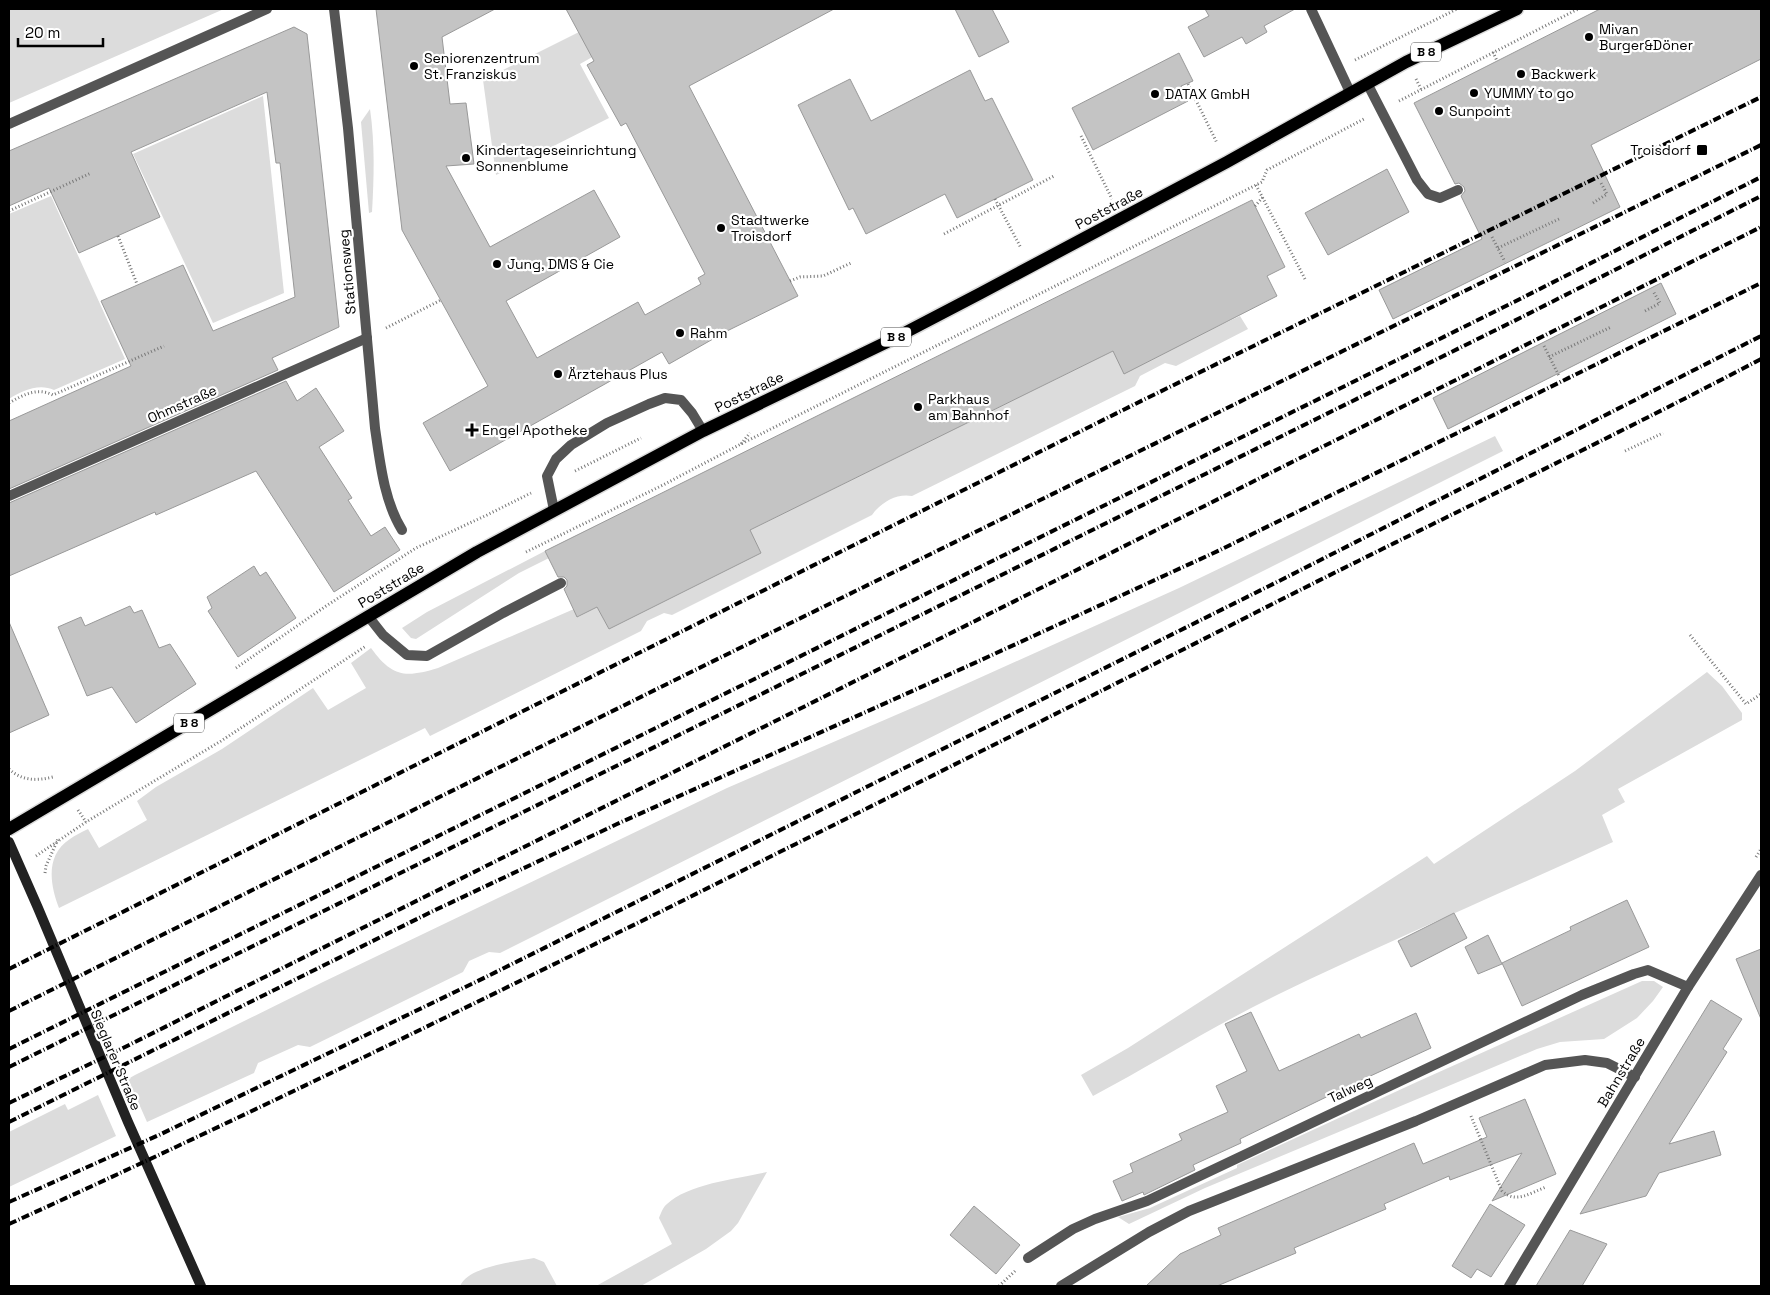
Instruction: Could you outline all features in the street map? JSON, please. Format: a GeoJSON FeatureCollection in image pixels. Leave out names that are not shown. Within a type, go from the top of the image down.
{"type":"FeatureCollection","features":[{"type":"Feature","properties":{"kind":"main road","name":"Poststraße"},"geometry":{"type":"LineString","coordinates":[[9,829],[477,552],[554,510],[704,431],[872,349],[981,293],[1228,162],[1406,62],[1517,9]]}},
{"type":"Feature","properties":{"kind":"street"},"geometry":{"type":"LineString","coordinates":[[9,124],[267,9]]}},
{"type":"Feature","properties":{"kind":"street","name":"Stationsweg"},"geometry":{"type":"LineString","coordinates":[[334,9],[348,128],[375,428],[382,470],[394,517],[402,530]]}},
{"type":"Feature","properties":{"kind":"street"},"geometry":{"type":"LineString","coordinates":[[1311,9],[1350,92]]}},
{"type":"Feature","properties":{"kind":"street"},"geometry":{"type":"LineString","coordinates":[[1367,83],[1417,180],[1428,194],[1440,198],[1458,190]]}},
{"type":"Feature","properties":{"kind":"street","name":"Ohmstraße"},"geometry":{"type":"LineString","coordinates":[[9,496],[367,338]]}},
{"type":"Feature","properties":{"kind":"street"},"geometry":{"type":"LineString","coordinates":[[554,510],[547,476],[556,459],[571,445],[599,427],[665,398],[681,400],[704,431]]}},
{"type":"Feature","properties":{"kind":"street"},"geometry":{"type":"LineString","coordinates":[[368,616],[383,635],[407,655],[427,656],[503,612],[561,583]]}},
{"type":"Feature","properties":{"kind":"street","name":"Sieglarer Straße"},"geometry":{"type":"LineString","coordinates":[[9,842],[128,1122],[201,1286]]}},
{"type":"Feature","properties":{"kind":"street","name":"Bahnstraße"},"geometry":{"type":"LineString","coordinates":[[1509,1286],[1688,987],[1761,875]]}},
{"type":"Feature","properties":{"kind":"street","name":"Talweg"},"geometry":{"type":"LineString","coordinates":[[1028,1258],[1073,1230],[1095,1219],[1147,1201],[1582,995],[1648,970],[1688,987]]}},
{"type":"Feature","properties":{"kind":"street"},"geometry":{"type":"LineString","coordinates":[[1061,1286],[1149,1232],[1189,1211],[1465,1100],[1544,1065],[1585,1060],[1607,1063],[1635,1076]]}},
{"type":"Feature","properties":{"kind":"path"},"geometry":{"type":"LineString","coordinates":[[1338,68],[1457,9]]}},
{"type":"Feature","properties":{"kind":"path"},"geometry":{"type":"LineString","coordinates":[[741,444],[1262,182],[1267,170],[1578,9]]}},
{"type":"Feature","properties":{"kind":"path"},"geometry":{"type":"LineString","coordinates":[[1493,52],[1497,61]]}},
{"type":"Feature","properties":{"kind":"path"},"geometry":{"type":"LineString","coordinates":[[1188,84],[1217,143]]}},
{"type":"Feature","properties":{"kind":"path"},"geometry":{"type":"LineString","coordinates":[[1081,136],[1112,199]]}},
{"type":"Feature","properties":{"kind":"path"},"geometry":{"type":"LineString","coordinates":[[9,211],[91,174]]}},
{"type":"Feature","properties":{"kind":"path"},"geometry":{"type":"LineString","coordinates":[[944,234],[1054,176]]}},
{"type":"Feature","properties":{"kind":"path"},"geometry":{"type":"LineString","coordinates":[[1593,203],[1607,194],[1601,183]]}},
{"type":"Feature","properties":{"kind":"path"},"geometry":{"type":"LineString","coordinates":[[1256,185],[1305,279]]}},
{"type":"Feature","properties":{"kind":"path"},"geometry":{"type":"LineString","coordinates":[[1255,206],[1263,197]]}},
{"type":"Feature","properties":{"kind":"path"},"geometry":{"type":"LineString","coordinates":[[995,199],[1021,248]]}},
{"type":"Feature","properties":{"kind":"path"},"geometry":{"type":"LineString","coordinates":[[1498,248],[1559,219]]}},
{"type":"Feature","properties":{"kind":"path"},"geometry":{"type":"LineString","coordinates":[[118,236],[137,284]]}},
{"type":"Feature","properties":{"kind":"path"},"geometry":{"type":"LineString","coordinates":[[1492,237],[1504,262]]}},
{"type":"Feature","properties":{"kind":"path"},"geometry":{"type":"LineString","coordinates":[[790,281],[800,277],[823,276],[851,263]]}},
{"type":"Feature","properties":{"kind":"path"},"geometry":{"type":"LineString","coordinates":[[1645,311],[1660,303],[1653,290]]}},
{"type":"Feature","properties":{"kind":"path"},"geometry":{"type":"LineString","coordinates":[[367,338],[441,300]]}},
{"type":"Feature","properties":{"kind":"path"},"geometry":{"type":"LineString","coordinates":[[1549,357],[1611,327]]}},
{"type":"Feature","properties":{"kind":"path"},"geometry":{"type":"LineString","coordinates":[[9,402],[29,392],[46,391],[53,395],[164,346]]}},
{"type":"Feature","properties":{"kind":"path"},"geometry":{"type":"LineString","coordinates":[[1544,346],[1559,376]]}},
{"type":"Feature","properties":{"kind":"path"},"geometry":{"type":"LineString","coordinates":[[1625,451],[1663,433]]}},
{"type":"Feature","properties":{"kind":"path"},"geometry":{"type":"LineString","coordinates":[[1690,635],[1746,704],[1761,694]]}},
{"type":"Feature","properties":{"kind":"path"},"geometry":{"type":"LineString","coordinates":[[9,769],[19,777],[27,779],[42,780],[57,776]]}},
{"type":"Feature","properties":{"kind":"path"},"geometry":{"type":"LineString","coordinates":[[1465,1100],[1502,1190],[1507,1196],[1516,1198],[1575,1175]]}},
{"type":"Feature","properties":{"kind":"shaded area"},"geometry":{"type":"Polygon","coordinates":[[[9,9],[224,9],[9,103],[9,9]]]}},
{"type":"Feature","properties":{"kind":"shaded area"},"geometry":{"type":"Polygon","coordinates":[[[603,20],[617,43],[580,64],[609,118],[496,175],[483,80],[603,20]]]}},
{"type":"Feature","properties":{"kind":"shaded area"},"geometry":{"type":"Polygon","coordinates":[[[263,96],[284,293],[213,323],[133,154],[263,96]]]}},
{"type":"Feature","properties":{"kind":"shaded area"},"geometry":{"type":"Polygon","coordinates":[[[370,109],[374,173],[372,212],[369,213],[361,122],[370,109]]]}},
{"type":"Feature","properties":{"kind":"shaded area"},"geometry":{"type":"Polygon","coordinates":[[[51,196],[125,359],[54,390],[42,387],[36,388],[19,393],[9,399],[9,214],[51,196]]]}},
{"type":"Feature","properties":{"kind":"shaded area"},"geometry":{"type":"Polygon","coordinates":[[[1240,316],[1248,329],[1176,366],[1165,363],[1140,376],[1135,386],[912,496],[895,497],[885,502],[872,515],[672,615],[664,613],[647,621],[641,631],[430,736],[425,728],[59,908],[53,890],[53,862],[56,853],[74,836],[88,829],[99,848],[147,820],[137,801],[156,787],[222,749],[313,688],[328,710],[366,688],[351,663],[371,648],[393,670],[408,674],[438,668],[574,609],[578,617],[597,607],[609,629],[761,553],[750,530],[1113,351],[1201,334],[1240,316]]]}},
{"type":"Feature","properties":{"kind":"shaded area"},"geometry":{"type":"Polygon","coordinates":[[[1495,436],[1503,451],[500,953],[489,952],[469,961],[463,972],[310,1047],[298,1045],[258,1063],[254,1073],[147,1122],[128,1079],[135,1075],[323,982],[727,788],[926,702],[1179,588],[1495,436]]]}},
{"type":"Feature","properties":{"kind":"shaded area"},"geometry":{"type":"Polygon","coordinates":[[[545,551],[549,558],[519,573],[416,639],[411,638],[402,628],[427,612],[545,551]]]}},
{"type":"Feature","properties":{"kind":"shaded area"},"geometry":{"type":"Polygon","coordinates":[[[1707,672],[1722,686],[1742,713],[1742,720],[1618,789],[1625,802],[1602,815],[1613,842],[1279,994],[1232,1018],[1093,1096],[1081,1075],[1128,1048],[1427,856],[1434,864],[1575,771],[1707,672]]]}},
{"type":"Feature","properties":{"kind":"shaded area"},"geometry":{"type":"Polygon","coordinates":[[[1642,981],[1654,981],[1663,987],[1637,1018],[1604,1039],[1560,1042],[1537,1049],[1205,1188],[1129,1224],[1118,1217],[1150,1208],[1237,1168],[1237,1165],[1419,1081],[1642,981]]]}},
{"type":"Feature","properties":{"kind":"shaded area"},"geometry":{"type":"Polygon","coordinates":[[[98,1095],[116,1136],[9,1187],[9,1132],[65,1104],[68,1110],[98,1095]]]}},
{"type":"Feature","properties":{"kind":"shaded area"},"geometry":{"type":"Polygon","coordinates":[[[767,1172],[738,1223],[731,1231],[706,1249],[641,1286],[596,1286],[672,1244],[659,1218],[664,1207],[676,1197],[687,1191],[714,1183],[767,1172]]]}},
{"type":"Feature","properties":{"kind":"shaded area"},"geometry":{"type":"Polygon","coordinates":[[[534,1258],[544,1262],[557,1286],[460,1286],[465,1279],[482,1269],[534,1258]]]}},
{"type":"Feature","properties":{"kind":"building"},"geometry":{"type":"Polygon","coordinates":[[[376,9],[495,9],[442,37],[450,104],[466,103],[474,164],[446,166],[490,247],[594,190],[620,237],[506,301],[537,358],[638,302],[645,315],[701,284],[698,278],[705,274],[626,123],[621,126],[587,65],[594,61],[566,9],[834,9],[689,86],[798,296],[727,331],[669,364],[662,352],[450,471],[423,423],[488,386],[402,230],[376,9]]]}},
{"type":"Feature","properties":{"kind":"building"},"geometry":{"type":"Polygon","coordinates":[[[955,9],[992,9],[1009,42],[979,57],[955,9]]]}},
{"type":"Feature","properties":{"kind":"building"},"geometry":{"type":"Polygon","coordinates":[[[1205,9],[1295,9],[1264,26],[1267,32],[1246,44],[1242,37],[1204,57],[1188,27],[1209,16],[1205,9]]]}},
{"type":"Feature","properties":{"kind":"building"},"geometry":{"type":"Polygon","coordinates":[[[1600,9],[1761,9],[1761,59],[1591,145],[1620,207],[1393,319],[1379,290],[1482,239],[1461,196],[1465,191],[1464,187],[1459,183],[1455,184],[1414,103],[1600,9]]]}},
{"type":"Feature","properties":{"kind":"building"},"geometry":{"type":"Polygon","coordinates":[[[294,27],[307,34],[339,327],[272,358],[278,370],[9,489],[9,421],[131,366],[101,301],[183,265],[213,331],[295,297],[280,163],[276,163],[267,92],[131,152],[160,217],[79,253],[49,188],[9,206],[9,151],[294,27]]]}},
{"type":"Feature","properties":{"kind":"building"},"geometry":{"type":"Polygon","coordinates":[[[1179,53],[1193,81],[1181,86],[1188,101],[1093,150],[1072,108],[1179,53]]]}},
{"type":"Feature","properties":{"kind":"building"},"geometry":{"type":"Polygon","coordinates":[[[970,70],[985,101],[992,98],[1033,180],[957,218],[945,194],[866,234],[853,208],[849,210],[798,105],[850,79],[871,121],[970,70]]]}},
{"type":"Feature","properties":{"kind":"building"},"geometry":{"type":"Polygon","coordinates":[[[1387,169],[1409,212],[1328,255],[1305,213],[1387,169]]]}},
{"type":"Feature","properties":{"kind":"building","name":"Parkhaus am Bahnhof"},"geometry":{"type":"Polygon","coordinates":[[[1252,200],[1285,267],[1267,276],[1277,296],[1124,374],[1113,351],[750,530],[761,553],[609,629],[597,607],[577,617],[564,589],[567,586],[567,580],[564,577],[558,577],[545,551],[1252,200]]]}},
{"type":"Feature","properties":{"kind":"building"},"geometry":{"type":"Polygon","coordinates":[[[1661,283],[1676,314],[1448,429],[1433,398],[1661,283]]]}},
{"type":"Feature","properties":{"kind":"building"},"geometry":{"type":"Polygon","coordinates":[[[286,381],[297,401],[316,388],[344,431],[319,447],[352,498],[348,500],[371,536],[385,527],[400,550],[334,592],[256,471],[156,515],[155,512],[9,576],[9,503],[286,381]]]}},
{"type":"Feature","properties":{"kind":"building"},"geometry":{"type":"Polygon","coordinates":[[[254,566],[260,576],[266,572],[296,618],[238,657],[208,611],[212,608],[207,597],[254,566]]]}},
{"type":"Feature","properties":{"kind":"building"},"geometry":{"type":"Polygon","coordinates":[[[130,606],[134,613],[142,610],[159,648],[170,644],[196,684],[136,723],[112,687],[87,696],[58,627],[81,617],[85,626],[130,606]]]}},
{"type":"Feature","properties":{"kind":"building"},"geometry":{"type":"Polygon","coordinates":[[[9,622],[49,715],[9,733],[9,622]]]}},
{"type":"Feature","properties":{"kind":"building"},"geometry":{"type":"Polygon","coordinates":[[[1627,900],[1649,947],[1522,1006],[1502,963],[1571,930],[1570,927],[1627,900]]]}},
{"type":"Feature","properties":{"kind":"building"},"geometry":{"type":"Polygon","coordinates":[[[1454,913],[1467,938],[1411,967],[1398,941],[1454,913]]]}},
{"type":"Feature","properties":{"kind":"building"},"geometry":{"type":"Polygon","coordinates":[[[1488,935],[1502,964],[1478,974],[1465,947],[1488,935]]]}},
{"type":"Feature","properties":{"kind":"building"},"geometry":{"type":"Polygon","coordinates":[[[1761,949],[1761,1019],[1736,959],[1761,949]]]}},
{"type":"Feature","properties":{"kind":"building"},"geometry":{"type":"Polygon","coordinates":[[[1711,1000],[1742,1019],[1723,1049],[1727,1052],[1669,1144],[1714,1131],[1721,1155],[1659,1173],[1646,1196],[1580,1214],[1711,1000]]]}},
{"type":"Feature","properties":{"kind":"building"},"geometry":{"type":"Polygon","coordinates":[[[1251,1012],[1279,1071],[1359,1034],[1361,1038],[1416,1013],[1431,1048],[1240,1139],[1241,1143],[1193,1165],[1195,1170],[1144,1195],[1143,1192],[1122,1201],[1113,1181],[1133,1172],[1130,1164],[1182,1140],[1179,1134],[1228,1112],[1216,1086],[1247,1071],[1225,1024],[1251,1012]]]}},
{"type":"Feature","properties":{"kind":"building"},"geometry":{"type":"Polygon","coordinates":[[[1525,1099],[1556,1174],[1492,1201],[1522,1153],[1450,1180],[1449,1176],[1384,1204],[1386,1209],[1294,1248],[1296,1253],[1217,1286],[1146,1286],[1180,1254],[1221,1235],[1218,1228],[1414,1143],[1423,1164],[1487,1137],[1479,1118],[1525,1099]]]}},
{"type":"Feature","properties":{"kind":"building"},"geometry":{"type":"Polygon","coordinates":[[[1490,1204],[1525,1225],[1491,1277],[1477,1269],[1471,1278],[1452,1266],[1490,1204]]]}},
{"type":"Feature","properties":{"kind":"building"},"geometry":{"type":"Polygon","coordinates":[[[974,1206],[1020,1245],[996,1274],[950,1235],[974,1206]]]}},
{"type":"Feature","properties":{"kind":"building"},"geometry":{"type":"Polygon","coordinates":[[[1570,1230],[1607,1244],[1582,1286],[1536,1286],[1570,1230]]]}},
{"type":"Feature","properties":{"kind":"railway"},"geometry":{"type":"LineString","coordinates":[[9,969],[1133,405],[1761,97]]}},
{"type":"Feature","properties":{"kind":"railway"},"geometry":{"type":"LineString","coordinates":[[9,1011],[681,677],[1761,145]]}},
{"type":"Feature","properties":{"kind":"railway"},"geometry":{"type":"LineString","coordinates":[[9,1049],[1514,302],[1761,177]]}},
{"type":"Feature","properties":{"kind":"railway"},"geometry":{"type":"LineString","coordinates":[[9,1067],[1520,318],[1761,196]]}},
{"type":"Feature","properties":{"kind":"railway"},"geometry":{"type":"LineString","coordinates":[[9,1103],[123,1048],[1761,227]]}},
{"type":"Feature","properties":{"kind":"railway"},"geometry":{"type":"LineString","coordinates":[[9,1122],[429,913],[617,824],[1220,550],[1761,283]]}},
{"type":"Feature","properties":{"kind":"railway"},"geometry":{"type":"LineString","coordinates":[[9,1202],[159,1135],[486,977],[1285,578],[1761,336]]}},
{"type":"Feature","properties":{"kind":"railway"},"geometry":{"type":"LineString","coordinates":[[9,1224],[256,1109],[664,910],[1761,359]]}},
{"type":"Feature","properties":{"kind":"place","name":"Mivan Burger&Döner"},"geometry":{"type":"Point","coordinates":[1589,37]}},
{"type":"Feature","properties":{"kind":"place","name":"Seniorenzentrum St. Franziskus"},"geometry":{"type":"Point","coordinates":[414,66]}},
{"type":"Feature","properties":{"kind":"place","name":"Backwerk"},"geometry":{"type":"Point","coordinates":[1521,74]}},
{"type":"Feature","properties":{"kind":"place","name":"YUMMY to go"},"geometry":{"type":"Point","coordinates":[1474,93]}},
{"type":"Feature","properties":{"kind":"place","name":"DATAX GmbH"},"geometry":{"type":"Point","coordinates":[1155,94]}},
{"type":"Feature","properties":{"kind":"place","name":"Sunpoint"},"geometry":{"type":"Point","coordinates":[1439,111]}},
{"type":"Feature","properties":{"kind":"place","name":"Troisdorf"},"geometry":{"type":"Point","coordinates":[1702,150]}},
{"type":"Feature","properties":{"kind":"place","name":"Kindertageseinrichtung Sonnenblume"},"geometry":{"type":"Point","coordinates":[466,158]}},
{"type":"Feature","properties":{"kind":"place","name":"Stadtwerke Troisdorf"},"geometry":{"type":"Point","coordinates":[721,228]}},
{"type":"Feature","properties":{"kind":"place","name":"Jung, DMS & Cie"},"geometry":{"type":"Point","coordinates":[497,264]}},
{"type":"Feature","properties":{"kind":"place","name":"Rahm"},"geometry":{"type":"Point","coordinates":[680,333]}},
{"type":"Feature","properties":{"kind":"place","name":"Ärztehaus Plus"},"geometry":{"type":"Point","coordinates":[558,374]}},
{"type":"Feature","properties":{"kind":"place","name":"Parkhaus am Bahnhof"},"geometry":{"type":"Point","coordinates":[918,407]}},
{"type":"Feature","properties":{"kind":"place","name":"Engel Apotheke"},"geometry":{"type":"Point","coordinates":[472,430]}}]}
